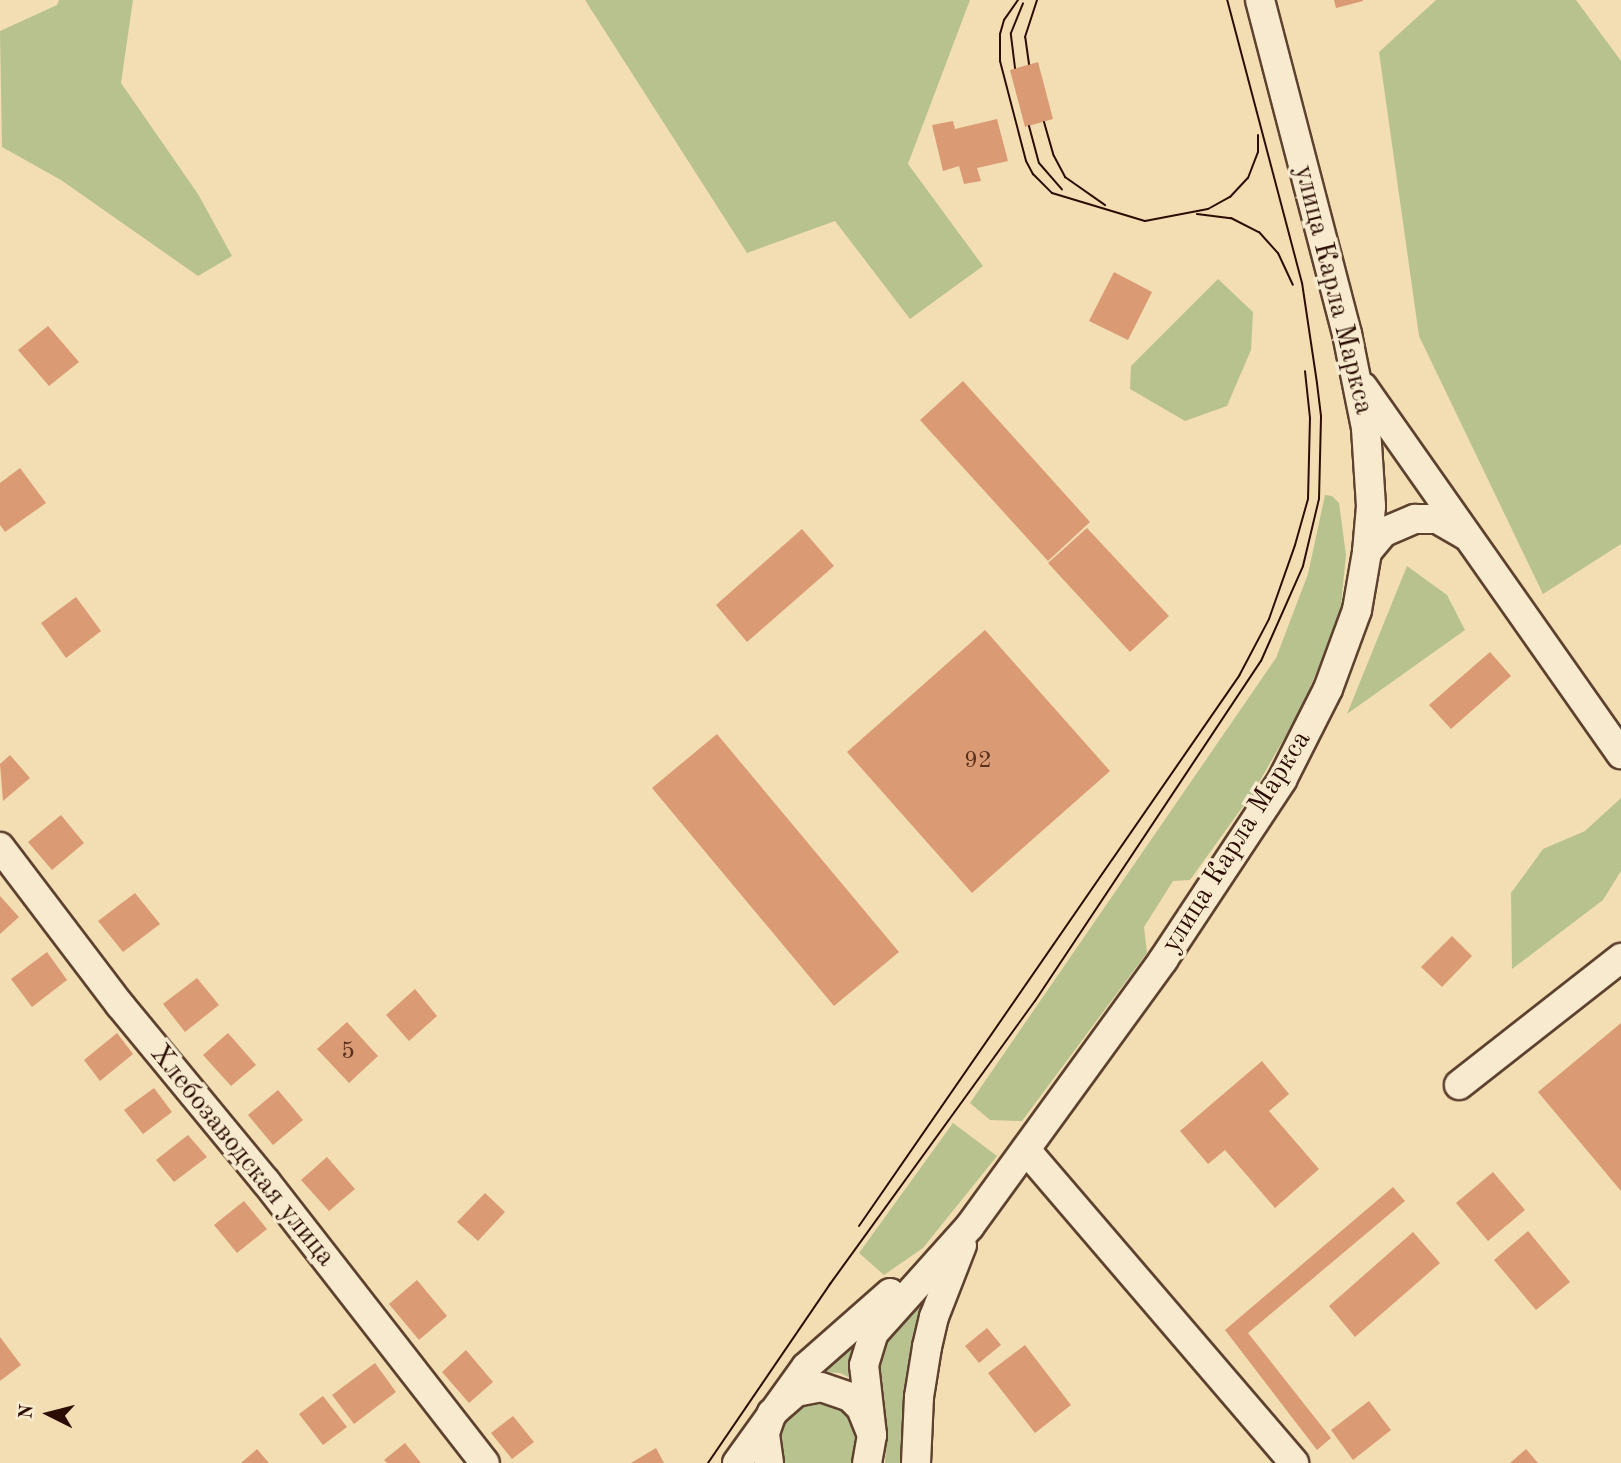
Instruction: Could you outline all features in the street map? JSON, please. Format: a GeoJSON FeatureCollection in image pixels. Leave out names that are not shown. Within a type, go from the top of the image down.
{"type":"FeatureCollection","features":[{"type":"Feature","properties":{"kind":"street","name":"улица Карла Маркса"},"geometry":{"type":"LineString","coordinates":[[870,1453],[864,1372],[870,1340],[886,1316],[970,1226],[1163,960],[1282,780],[1328,689],[1357,610],[1367,552],[1370,467],[1358,379],[1260,0]]}},
{"type":"Feature","properties":{"kind":"street"},"geometry":{"type":"LineString","coordinates":[[1358,379],[1621,754]]}},
{"type":"Feature","properties":{"kind":"street"},"geometry":{"type":"LineString","coordinates":[[1367,552],[1384,532],[1415,519],[1437,519],[1451,524],[1471,540]]}},
{"type":"Feature","properties":{"kind":"street","name":"Хлебозаводская улица"},"geometry":{"type":"LineString","coordinates":[[0,847],[120,1004],[266,1182],[485,1463]]}},
{"type":"Feature","properties":{"kind":"street"},"geometry":{"type":"LineString","coordinates":[[1459,1085],[1621,958]]}},
{"type":"Feature","properties":{"kind":"street"},"geometry":{"type":"LineString","coordinates":[[1026,1150],[1294,1463]]}},
{"type":"Feature","properties":{"kind":"street","name":"улица Карла Маркса"},"geometry":{"type":"LineString","coordinates":[[737,1463],[806,1367],[970,1226]]}},
{"type":"Feature","properties":{"kind":"street"},"geometry":{"type":"LineString","coordinates":[[916,1463],[919,1397],[927,1347],[938,1306],[970,1226]]}},
{"type":"Feature","properties":{"kind":"street"},"geometry":{"type":"LineString","coordinates":[[769,1463],[765,1433],[772,1413],[796,1392],[821,1387],[836,1390],[861,1408],[870,1453]]}},
{"type":"Feature","properties":{"kind":"green space"},"geometry":{"type":"Polygon","coordinates":[[[59,0],[133,0],[121,83],[198,194],[232,256],[198,276],[61,180],[2,147],[0,31],[57,5],[59,0]]]}},
{"type":"Feature","properties":{"kind":"green space"},"geometry":{"type":"Polygon","coordinates":[[[585,0],[970,0],[908,164],[983,266],[910,319],[835,221],[747,253],[585,0]]]}},
{"type":"Feature","properties":{"kind":"green space"},"geometry":{"type":"Polygon","coordinates":[[[1436,0],[1576,0],[1621,61],[1621,544],[1543,594],[1419,336],[1379,52],[1436,0]]]}},
{"type":"Feature","properties":{"kind":"green space"},"geometry":{"type":"Polygon","coordinates":[[[1218,279],[1253,312],[1251,350],[1227,406],[1185,421],[1130,389],[1131,366],[1218,279]]]}},
{"type":"Feature","properties":{"kind":"green space"},"geometry":{"type":"Polygon","coordinates":[[[1325,495],[1332,496],[1339,503],[1346,555],[1340,615],[1302,707],[1254,791],[1190,880],[1173,881],[1144,927],[1147,953],[1022,1121],[990,1120],[970,1103],[1276,658],[1308,574],[1325,495]]]}},
{"type":"Feature","properties":{"kind":"green space"},"geometry":{"type":"Polygon","coordinates":[[[1407,566],[1447,595],[1465,630],[1347,714],[1407,566]]]}},
{"type":"Feature","properties":{"kind":"green space"},"geometry":{"type":"Polygon","coordinates":[[[1621,798],[1621,871],[1603,900],[1512,969],[1511,893],[1543,849],[1585,831],[1621,798]]]}},
{"type":"Feature","properties":{"kind":"green space"},"geometry":{"type":"Polygon","coordinates":[[[953,1123],[997,1156],[923,1248],[884,1275],[859,1253],[953,1123]]]}},
{"type":"Feature","properties":{"kind":"green space"},"geometry":{"type":"Polygon","coordinates":[[[929,1292],[913,1342],[902,1463],[885,1463],[887,1436],[885,1417],[875,1395],[874,1353],[929,1292]]]}},
{"type":"Feature","properties":{"kind":"green space"},"geometry":{"type":"Polygon","coordinates":[[[865,1329],[856,1381],[840,1373],[821,1372],[865,1329]]]}},
{"type":"Feature","properties":{"kind":"green space"},"geometry":{"type":"Polygon","coordinates":[[[812,1400],[837,1404],[851,1417],[859,1434],[854,1463],[781,1463],[776,1434],[788,1411],[812,1400]]]}},
{"type":"Feature","properties":{"kind":"building"},"geometry":{"type":"Polygon","coordinates":[[[1334,0],[1363,0],[1363,1],[1336,8],[1334,0]]]}},
{"type":"Feature","properties":{"kind":"building"},"geometry":{"type":"Polygon","coordinates":[[[1038,62],[1053,119],[1025,127],[1010,70],[1038,62]]]}},
{"type":"Feature","properties":{"kind":"building"},"geometry":{"type":"Polygon","coordinates":[[[997,119],[1008,161],[977,168],[981,181],[964,184],[959,166],[943,171],[932,125],[953,121],[955,129],[997,119]]]}},
{"type":"Feature","properties":{"kind":"building"},"geometry":{"type":"Polygon","coordinates":[[[1114,272],[1152,292],[1128,340],[1089,321],[1114,272]]]}},
{"type":"Feature","properties":{"kind":"building"},"geometry":{"type":"Polygon","coordinates":[[[48,326],[79,362],[49,386],[18,350],[48,326]]]}},
{"type":"Feature","properties":{"kind":"building"},"geometry":{"type":"Polygon","coordinates":[[[963,381],[1090,522],[1048,561],[920,420],[963,381]]]}},
{"type":"Feature","properties":{"kind":"building"},"geometry":{"type":"Polygon","coordinates":[[[20,468],[46,503],[5,532],[0,525],[0,483],[20,468]]]}},
{"type":"Feature","properties":{"kind":"building"},"geometry":{"type":"Polygon","coordinates":[[[1087,528],[1169,616],[1130,652],[1048,563],[1087,528]]]}},
{"type":"Feature","properties":{"kind":"building"},"geometry":{"type":"Polygon","coordinates":[[[802,529],[834,566],[747,642],[716,605],[802,529]]]}},
{"type":"Feature","properties":{"kind":"building"},"geometry":{"type":"Polygon","coordinates":[[[76,597],[101,631],[66,658],[41,623],[76,597]]]}},
{"type":"Feature","properties":{"kind":"building"},"geometry":{"type":"Polygon","coordinates":[[[985,630],[1110,771],[972,893],[847,752],[985,630]]]}},
{"type":"Feature","properties":{"kind":"building"},"geometry":{"type":"Polygon","coordinates":[[[1490,652],[1511,676],[1451,729],[1429,705],[1490,652]]]}},
{"type":"Feature","properties":{"kind":"building"},"geometry":{"type":"Polygon","coordinates":[[[717,734],[899,952],[834,1006],[652,788],[717,734]]]}},
{"type":"Feature","properties":{"kind":"building"},"geometry":{"type":"Polygon","coordinates":[[[10,755],[30,778],[3,801],[0,764],[10,755]]]}},
{"type":"Feature","properties":{"kind":"building"},"geometry":{"type":"Polygon","coordinates":[[[61,815],[84,843],[52,870],[28,842],[61,815]]]}},
{"type":"Feature","properties":{"kind":"building"},"geometry":{"type":"Polygon","coordinates":[[[135,893],[160,924],[123,952],[98,921],[135,893]]]}},
{"type":"Feature","properties":{"kind":"building"},"geometry":{"type":"Polygon","coordinates":[[[0,896],[19,917],[0,934],[0,896]]]}},
{"type":"Feature","properties":{"kind":"building"},"geometry":{"type":"Polygon","coordinates":[[[1452,936],[1472,956],[1442,987],[1421,967],[1452,936]]]}},
{"type":"Feature","properties":{"kind":"building"},"geometry":{"type":"Polygon","coordinates":[[[47,952],[67,980],[32,1007],[11,979],[47,952]]]}},
{"type":"Feature","properties":{"kind":"building"},"geometry":{"type":"Polygon","coordinates":[[[197,978],[219,1005],[185,1032],[163,1004],[197,978]]]}},
{"type":"Feature","properties":{"kind":"building"},"geometry":{"type":"Polygon","coordinates":[[[415,989],[437,1016],[409,1041],[386,1015],[415,989]]]}},
{"type":"Feature","properties":{"kind":"building"},"geometry":{"type":"Polygon","coordinates":[[[347,1022],[378,1056],[349,1083],[317,1049],[347,1022]]]}},
{"type":"Feature","properties":{"kind":"building"},"geometry":{"type":"Polygon","coordinates":[[[1621,1023],[1621,1191],[1538,1092],[1621,1023]]]}},
{"type":"Feature","properties":{"kind":"building"},"geometry":{"type":"Polygon","coordinates":[[[117,1033],[133,1054],[100,1081],[84,1060],[117,1033]]]}},
{"type":"Feature","properties":{"kind":"building"},"geometry":{"type":"Polygon","coordinates":[[[228,1033],[256,1065],[231,1086],[203,1055],[228,1033]]]}},
{"type":"Feature","properties":{"kind":"building"},"geometry":{"type":"Polygon","coordinates":[[[1262,1061],[1289,1094],[1269,1111],[1319,1169],[1275,1208],[1225,1150],[1208,1164],[1180,1131],[1262,1061]]]}},
{"type":"Feature","properties":{"kind":"building"},"geometry":{"type":"Polygon","coordinates":[[[154,1088],[172,1112],[143,1134],[124,1110],[154,1088]]]}},
{"type":"Feature","properties":{"kind":"building"},"geometry":{"type":"Polygon","coordinates":[[[278,1090],[303,1120],[273,1145],[248,1115],[278,1090]]]}},
{"type":"Feature","properties":{"kind":"building"},"geometry":{"type":"Polygon","coordinates":[[[188,1135],[207,1157],[174,1182],[156,1160],[188,1135]]]}},
{"type":"Feature","properties":{"kind":"building"},"geometry":{"type":"Polygon","coordinates":[[[327,1157],[355,1189],[329,1211],[301,1180],[327,1157]]]}},
{"type":"Feature","properties":{"kind":"building"},"geometry":{"type":"Polygon","coordinates":[[[1493,1172],[1525,1210],[1488,1241],[1456,1203],[1493,1172]]]}},
{"type":"Feature","properties":{"kind":"building"},"geometry":{"type":"Polygon","coordinates":[[[1393,1187],[1405,1201],[1248,1333],[1331,1438],[1317,1450],[1225,1330],[1393,1187]]]}},
{"type":"Feature","properties":{"kind":"building"},"geometry":{"type":"Polygon","coordinates":[[[485,1193],[505,1212],[478,1241],[457,1222],[485,1193]]]}},
{"type":"Feature","properties":{"kind":"building"},"geometry":{"type":"Polygon","coordinates":[[[244,1201],[267,1229],[237,1253],[214,1225],[244,1201]]]}},
{"type":"Feature","properties":{"kind":"building"},"geometry":{"type":"Polygon","coordinates":[[[1528,1231],[1570,1282],[1536,1310],[1494,1260],[1528,1231]]]}},
{"type":"Feature","properties":{"kind":"building"},"geometry":{"type":"Polygon","coordinates":[[[1413,1232],[1440,1263],[1355,1337],[1329,1306],[1413,1232]]]}},
{"type":"Feature","properties":{"kind":"building"},"geometry":{"type":"Polygon","coordinates":[[[417,1280],[447,1316],[419,1340],[389,1304],[417,1280]]]}},
{"type":"Feature","properties":{"kind":"building"},"geometry":{"type":"Polygon","coordinates":[[[987,1328],[1001,1345],[979,1363],[965,1346],[987,1328]]]}},
{"type":"Feature","properties":{"kind":"building"},"geometry":{"type":"Polygon","coordinates":[[[0,1337],[21,1365],[0,1381],[0,1337]]]}},
{"type":"Feature","properties":{"kind":"building"},"geometry":{"type":"Polygon","coordinates":[[[1025,1345],[1071,1405],[1035,1433],[988,1373],[1025,1345]]]}},
{"type":"Feature","properties":{"kind":"building"},"geometry":{"type":"Polygon","coordinates":[[[466,1350],[493,1382],[469,1403],[442,1372],[466,1350]]]}},
{"type":"Feature","properties":{"kind":"building"},"geometry":{"type":"Polygon","coordinates":[[[375,1363],[396,1392],[354,1424],[332,1395],[375,1363]]]}},
{"type":"Feature","properties":{"kind":"building"},"geometry":{"type":"Polygon","coordinates":[[[323,1396],[347,1427],[323,1445],[299,1414],[323,1396]]]}},
{"type":"Feature","properties":{"kind":"building"},"geometry":{"type":"Polygon","coordinates":[[[1369,1401],[1391,1430],[1353,1460],[1331,1430],[1369,1401]]]}},
{"type":"Feature","properties":{"kind":"building"},"geometry":{"type":"Polygon","coordinates":[[[513,1416],[534,1442],[512,1459],[491,1433],[513,1416]]]}},
{"type":"Feature","properties":{"kind":"building"},"geometry":{"type":"Polygon","coordinates":[[[405,1443],[421,1463],[387,1463],[384,1460],[405,1443]]]}},
{"type":"Feature","properties":{"kind":"building"},"geometry":{"type":"Polygon","coordinates":[[[656,1448],[664,1463],[631,1463],[656,1448]]]}},
{"type":"Feature","properties":{"kind":"building"},"geometry":{"type":"Polygon","coordinates":[[[257,1449],[269,1463],[241,1463],[257,1449]]]}},
{"type":"Feature","properties":{"kind":"building"},"geometry":{"type":"Polygon","coordinates":[[[1526,1449],[1538,1463],[1510,1463],[1526,1449]]]}},
{"type":"Feature","properties":{"kind":"tram line"},"geometry":{"type":"LineString","coordinates":[[1018,0],[1004,20],[1000,34],[1000,61],[1026,161],[1033,174],[1052,193],[1145,221],[1208,209],[1230,197],[1248,178],[1258,152],[1258,135]]}},
{"type":"Feature","properties":{"kind":"tram line"},"geometry":{"type":"LineString","coordinates":[[1029,64],[1025,37],[1037,0]]}},
{"type":"Feature","properties":{"kind":"tram line"},"geometry":{"type":"LineString","coordinates":[[708,1463],[830,1284],[1035,1001],[1261,661],[1303,566],[1319,499],[1321,416],[1317,383],[1302,283],[1227,0]]}},
{"type":"Feature","properties":{"kind":"tram line"},"geometry":{"type":"LineString","coordinates":[[1015,68],[1011,33],[1023,3]]}},
{"type":"Feature","properties":{"kind":"tram line"},"geometry":{"type":"LineString","coordinates":[[1044,122],[1054,156],[1065,177],[1105,205]]}},
{"type":"Feature","properties":{"kind":"tram line"},"geometry":{"type":"LineString","coordinates":[[1029,126],[1039,163],[1062,189]]}},
{"type":"Feature","properties":{"kind":"tram line"},"geometry":{"type":"LineString","coordinates":[[1197,214],[1231,218],[1259,232],[1278,253],[1293,285]]}},
{"type":"Feature","properties":{"kind":"tram line"},"geometry":{"type":"LineString","coordinates":[[859,1226],[1239,676],[1269,619],[1308,499],[1310,418],[1305,371]]}}]}
